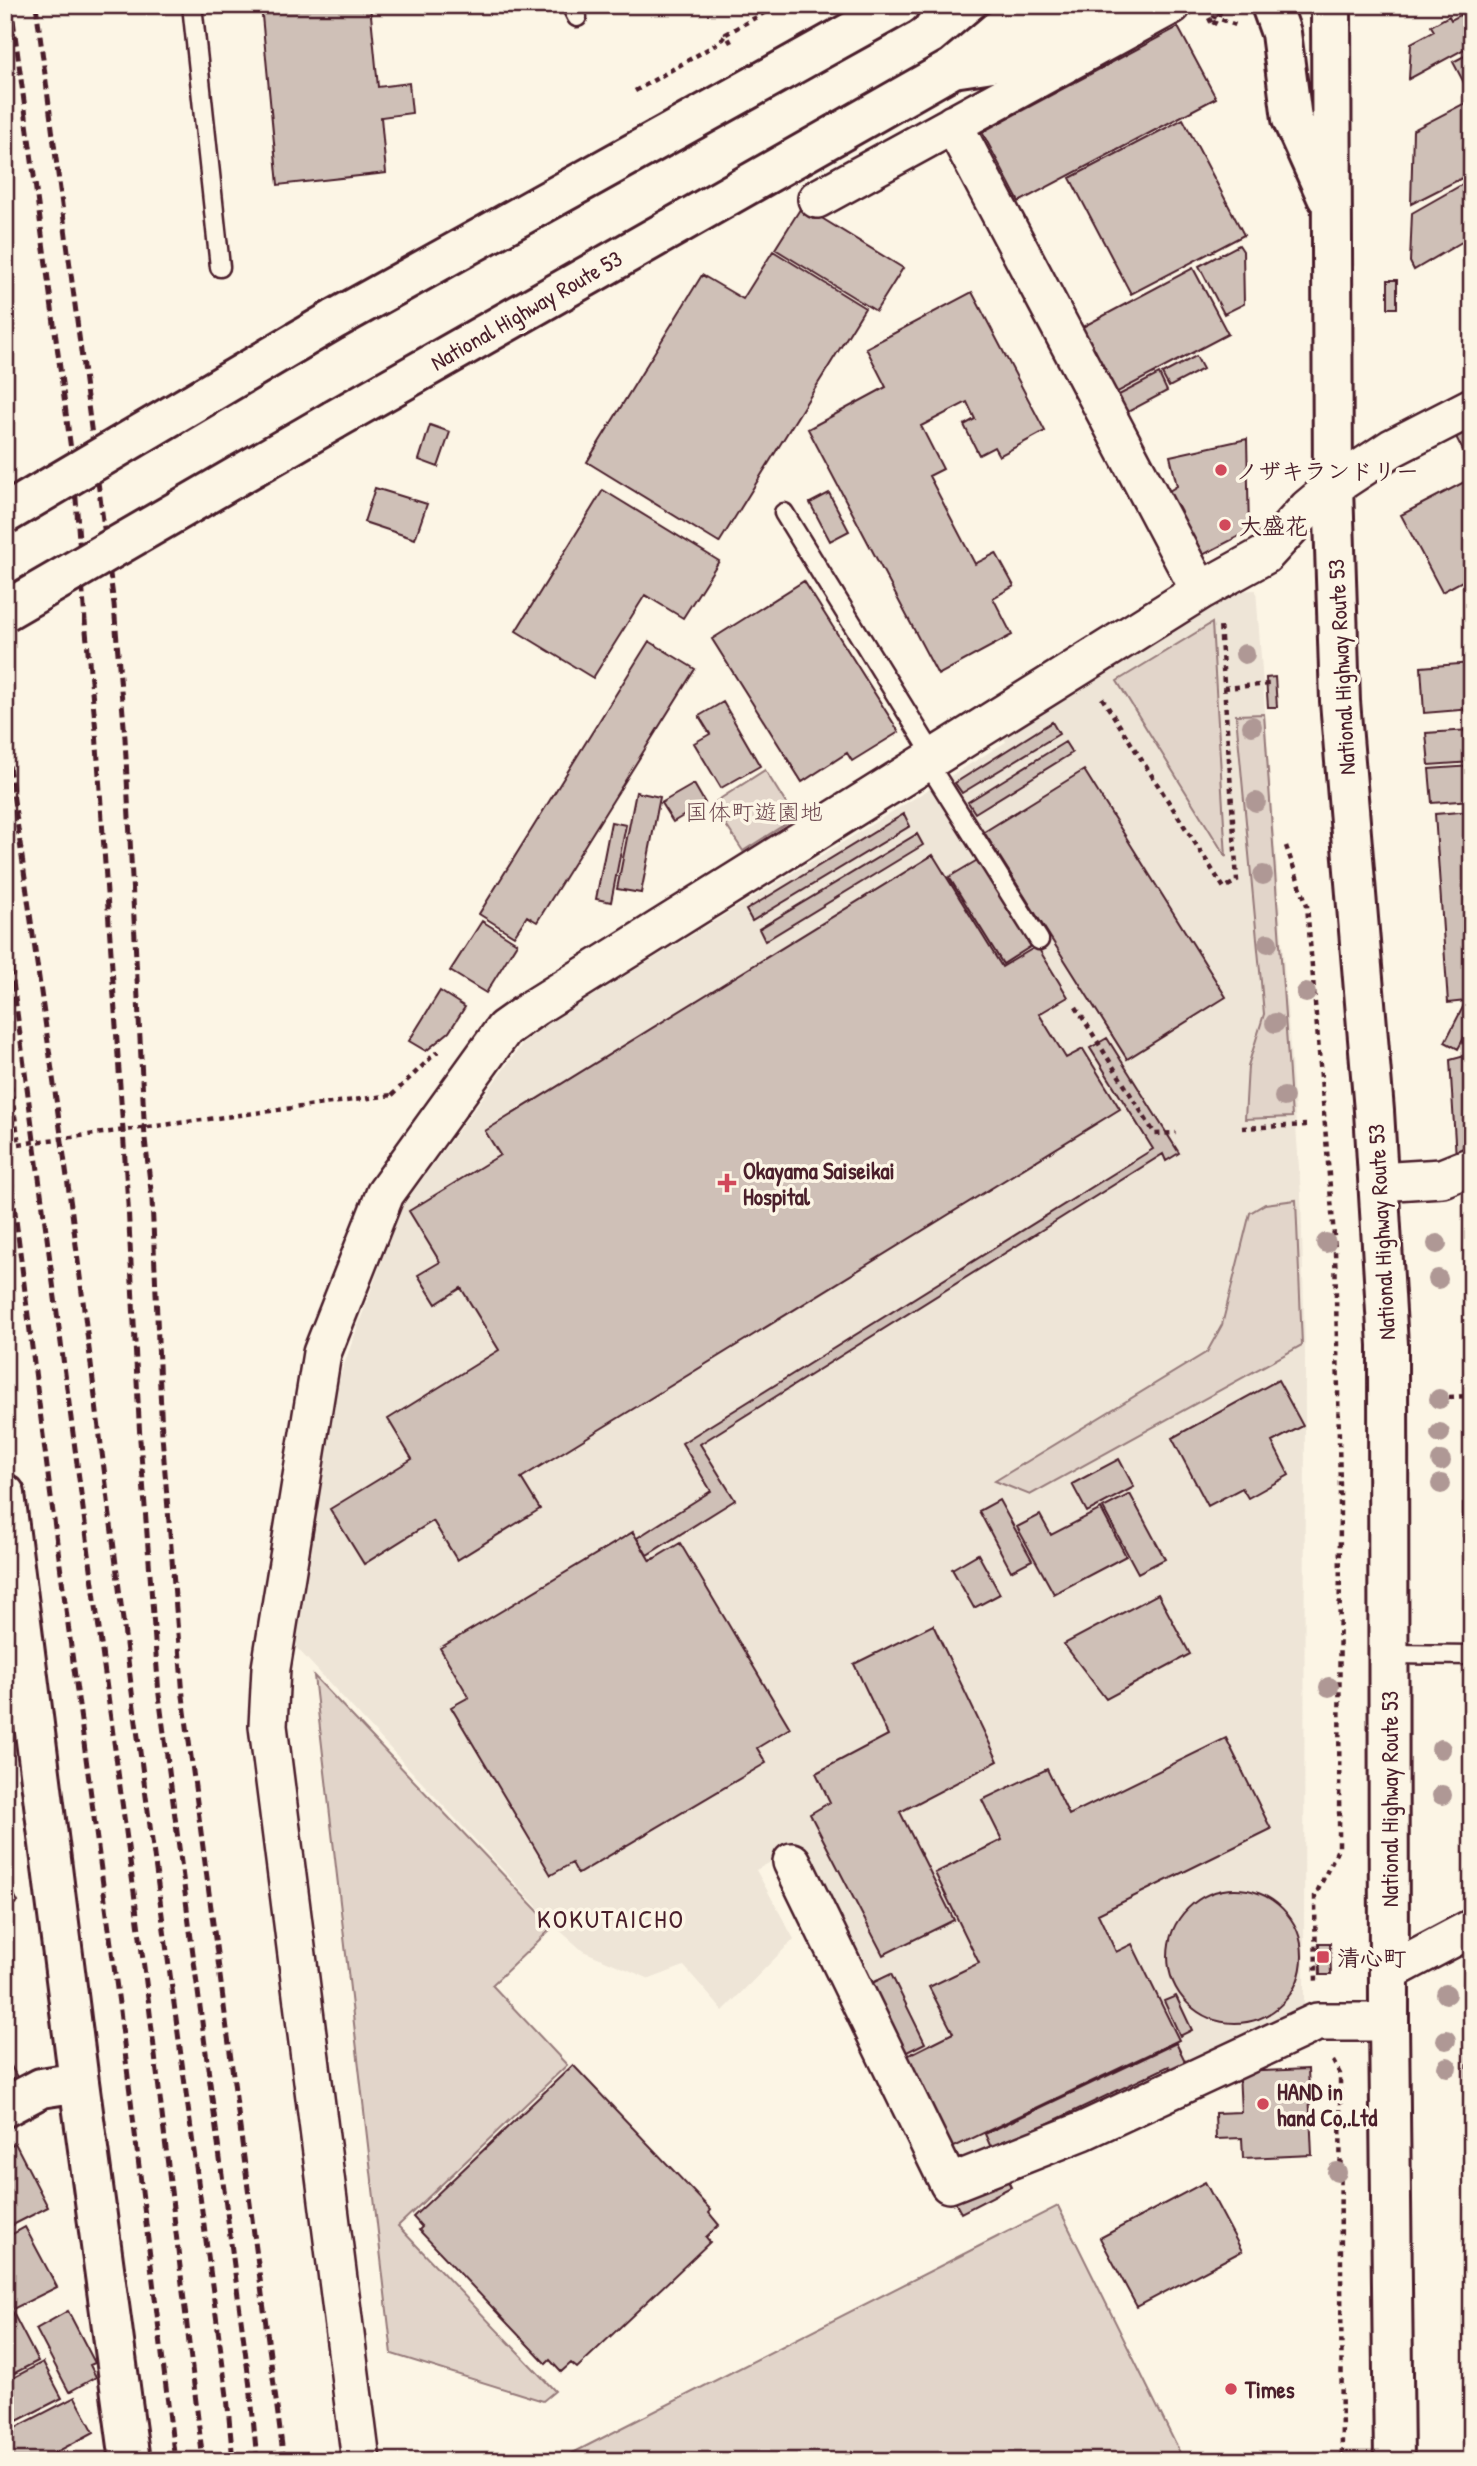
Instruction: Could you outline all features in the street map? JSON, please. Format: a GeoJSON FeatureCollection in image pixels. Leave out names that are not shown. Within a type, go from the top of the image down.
{"type":"FeatureCollection","features":[{"type":"Feature","properties":{"kind":"main road"},"geometry":{"type":"LineString","coordinates":[[5,514],[335,319],[900,5]]}},
{"type":"Feature","properties":{"kind":"main road","name":"National Highway Route 53"},"geometry":{"type":"LineString","coordinates":[[5,611],[334,420],[953,68],[997,32],[1044,5]]}},
{"type":"Feature","properties":{"kind":"main road"},"geometry":{"type":"LineString","coordinates":[[953,68],[1012,59],[1111,5]]}},
{"type":"Feature","properties":{"kind":"main road"},"geometry":{"type":"LineString","coordinates":[[1271,5],[1281,33],[1292,120],[1332,208]]}},
{"type":"Feature","properties":{"kind":"main road","name":"National Highway Route 53"},"geometry":{"type":"LineString","coordinates":[[1331,5],[1333,487],[1340,701],[1378,1181],[1388,1345],[1389,2022],[1394,2461]]}},
{"type":"Feature","properties":{"kind":"main road"},"geometry":{"type":"LineString","coordinates":[[5,1496],[130,2461]]}},
{"type":"Feature","properties":{"kind":"main road"},"geometry":{"type":"LineString","coordinates":[[5,2107],[41,2088],[79,2082]]}},
{"type":"Feature","properties":{"kind":"street"},"geometry":{"type":"LineString","coordinates":[[817,199],[1172,5]]}},
{"type":"Feature","properties":{"kind":"street"},"geometry":{"type":"LineString","coordinates":[[953,124],[1210,602]]}},
{"type":"Feature","properties":{"kind":"street"},"geometry":{"type":"LineString","coordinates":[[361,2461],[268,1726],[271,1668],[322,1353],[385,1194],[504,1029],[931,760],[1210,602],[1265,555],[1308,508],[1333,487],[1392,448],[1472,407]]}},
{"type":"Feature","properties":{"kind":"street"},"geometry":{"type":"LineString","coordinates":[[1378,1181],[1442,1178],[1472,1166]]}},
{"type":"Feature","properties":{"kind":"street"},"geometry":{"type":"LineString","coordinates":[[792,1861],[949,2184],[1083,2131],[1317,2022],[1389,2022]]}},
{"type":"Feature","properties":{"kind":"street"},"geometry":{"type":"LineString","coordinates":[[1389,1972],[1472,1927]]}},
{"type":"Feature","properties":{"kind":"lane"},"geometry":{"type":"LineString","coordinates":[[192,5],[220,267]]}},
{"type":"Feature","properties":{"kind":"lane"},"geometry":{"type":"LineString","coordinates":[[784,513],[1039,940]]}},
{"type":"Feature","properties":{"kind":"lane"},"geometry":{"type":"LineString","coordinates":[[1389,1654],[1472,1655]]}},
{"type":"Feature","properties":{"kind":"path"},"geometry":{"type":"LineString","coordinates":[[635,91],[778,5]]}},
{"type":"Feature","properties":{"kind":"path"},"geometry":{"type":"LineString","coordinates":[[1224,5],[1213,26],[1210,16],[1236,26]]}},
{"type":"Feature","properties":{"kind":"path"},"geometry":{"type":"LineString","coordinates":[[726,34],[731,43]]}},
{"type":"Feature","properties":{"kind":"path"},"geometry":{"type":"LineString","coordinates":[[1095,687],[1224,888],[1237,881],[1224,688],[1210,602]]}},
{"type":"Feature","properties":{"kind":"path"},"geometry":{"type":"LineString","coordinates":[[1224,688],[1270,684]]}},
{"type":"Feature","properties":{"kind":"path"},"geometry":{"type":"LineString","coordinates":[[1286,846],[1307,905],[1335,1260],[1339,1487],[1339,1846],[1315,1896],[1317,2022],[1340,2074],[1342,2461]]}},
{"type":"Feature","properties":{"kind":"path"},"geometry":{"type":"LineString","coordinates":[[1076,1007],[1155,1134],[1176,1133]]}},
{"type":"Feature","properties":{"kind":"path"},"geometry":{"type":"LineString","coordinates":[[8,1081],[19,1144],[392,1095],[442,1046]]}},
{"type":"Feature","properties":{"kind":"path"},"geometry":{"type":"LineString","coordinates":[[1242,1128],[1306,1125]]}},
{"type":"Feature","properties":{"kind":"path"},"geometry":{"type":"LineString","coordinates":[[1449,1397],[1472,1396]]}},
{"type":"Feature","properties":{"kind":"shaded area"},"geometry":{"type":"Polygon","coordinates":[[[1256,590],[1301,1194],[1305,1351],[1304,2014],[955,2176],[797,1848],[756,1870],[794,1939],[723,2011],[684,1966],[650,1979],[583,1951],[557,1928],[296,1647],[335,1389],[401,1208],[529,1035],[1006,742],[1002,734],[1236,591],[1256,590]]]}},
{"type":"Feature","properties":{"kind":"green space"},"geometry":{"type":"Polygon","coordinates":[[[1212,623],[1226,857],[1117,681],[1212,623]]]}},
{"type":"Feature","properties":{"kind":"green space"},"geometry":{"type":"Polygon","coordinates":[[[1264,714],[1292,1117],[1245,1119],[1248,1066],[1264,1014],[1236,715],[1264,714]]]}},
{"type":"Feature","properties":{"kind":"green space","name":"国体町遊園地"},"geometry":{"type":"Polygon","coordinates":[[[765,770],[795,818],[743,851],[712,804],[765,770]]]}},
{"type":"Feature","properties":{"kind":"green space"},"geometry":{"type":"Polygon","coordinates":[[[1296,1200],[1302,1345],[1030,1495],[995,1481],[1207,1352],[1222,1325],[1250,1213],[1265,1204],[1296,1200]]]}},
{"type":"Feature","properties":{"kind":"green space"},"geometry":{"type":"Polygon","coordinates":[[[314,1676],[553,1927],[492,1985],[567,2065],[398,2226],[555,2391],[543,2401],[392,2354],[314,1676]]]}},
{"type":"Feature","properties":{"kind":"green space"},"geometry":{"type":"Polygon","coordinates":[[[1058,2206],[1184,2461],[557,2461],[1005,2233],[1058,2206]]]}},
{"type":"Feature","properties":{"kind":"building"},"geometry":{"type":"Polygon","coordinates":[[[261,5],[370,5],[378,87],[409,83],[412,113],[381,117],[386,173],[278,185],[261,5]]]}},
{"type":"Feature","properties":{"kind":"building"},"geometry":{"type":"Polygon","coordinates":[[[1472,9],[1472,45],[1409,79],[1411,43],[1434,31],[1431,26],[1449,16],[1451,20],[1472,9]]]}},
{"type":"Feature","properties":{"kind":"building"},"geometry":{"type":"Polygon","coordinates":[[[1178,27],[1216,98],[1019,202],[982,132],[1178,27]]]}},
{"type":"Feature","properties":{"kind":"building"},"geometry":{"type":"Polygon","coordinates":[[[1472,52],[1472,95],[1471,96],[1453,62],[1472,52]]]}},
{"type":"Feature","properties":{"kind":"building"},"geometry":{"type":"Polygon","coordinates":[[[1465,103],[1472,117],[1472,173],[1411,204],[1413,130],[1465,103]]]}},
{"type":"Feature","properties":{"kind":"building"},"geometry":{"type":"Polygon","coordinates":[[[1183,119],[1244,235],[1131,294],[1070,178],[1183,119]]]}},
{"type":"Feature","properties":{"kind":"building"},"geometry":{"type":"Polygon","coordinates":[[[1472,179],[1472,236],[1414,270],[1410,262],[1412,213],[1472,179]]]}},
{"type":"Feature","properties":{"kind":"building"},"geometry":{"type":"Polygon","coordinates":[[[802,206],[903,268],[876,311],[775,249],[802,206]]]}},
{"type":"Feature","properties":{"kind":"building"},"geometry":{"type":"Polygon","coordinates":[[[1239,245],[1243,251],[1244,304],[1224,314],[1199,266],[1239,245]]]}},
{"type":"Feature","properties":{"kind":"building"},"geometry":{"type":"Polygon","coordinates":[[[773,251],[865,308],[719,543],[587,462],[702,275],[743,299],[773,251]]]}},
{"type":"Feature","properties":{"kind":"building"},"geometry":{"type":"Polygon","coordinates":[[[1193,268],[1228,334],[1110,396],[1075,331],[1193,268]]]}},
{"type":"Feature","properties":{"kind":"building"},"geometry":{"type":"Polygon","coordinates":[[[1388,280],[1397,280],[1397,308],[1388,308],[1388,280]]]}},
{"type":"Feature","properties":{"kind":"building"},"geometry":{"type":"Polygon","coordinates":[[[972,292],[1045,431],[999,456],[994,447],[979,455],[964,425],[975,419],[967,402],[921,426],[943,469],[929,476],[975,564],[996,553],[1014,586],[993,598],[1012,635],[938,675],[808,429],[886,387],[866,348],[972,292]]]}},
{"type":"Feature","properties":{"kind":"building"},"geometry":{"type":"Polygon","coordinates":[[[1196,356],[1203,369],[1169,387],[1162,374],[1196,356]]]}},
{"type":"Feature","properties":{"kind":"building"},"geometry":{"type":"Polygon","coordinates":[[[1159,374],[1167,391],[1126,413],[1117,396],[1159,374]]]}},
{"type":"Feature","properties":{"kind":"building"},"geometry":{"type":"Polygon","coordinates":[[[1472,423],[1472,468],[1454,433],[1472,423]]]}},
{"type":"Feature","properties":{"kind":"building"},"geometry":{"type":"Polygon","coordinates":[[[430,425],[450,432],[438,467],[419,460],[430,425]]]}},
{"type":"Feature","properties":{"kind":"building"},"geometry":{"type":"Polygon","coordinates":[[[1247,439],[1249,531],[1195,559],[1161,496],[1177,486],[1170,456],[1247,439]]]}},
{"type":"Feature","properties":{"kind":"building"},"geometry":{"type":"Polygon","coordinates":[[[1472,478],[1472,576],[1442,592],[1401,515],[1472,478]]]}},
{"type":"Feature","properties":{"kind":"building"},"geometry":{"type":"Polygon","coordinates":[[[375,488],[427,504],[415,539],[364,522],[375,488]]]}},
{"type":"Feature","properties":{"kind":"building"},"geometry":{"type":"Polygon","coordinates":[[[603,490],[719,561],[683,618],[645,595],[593,678],[516,631],[603,490]]]}},
{"type":"Feature","properties":{"kind":"building"},"geometry":{"type":"Polygon","coordinates":[[[829,493],[849,531],[830,541],[810,503],[829,493]]]}},
{"type":"Feature","properties":{"kind":"building"},"geometry":{"type":"Polygon","coordinates":[[[804,581],[899,732],[852,761],[847,753],[802,782],[712,639],[804,581]]]}},
{"type":"Feature","properties":{"kind":"building"},"geometry":{"type":"Polygon","coordinates":[[[649,641],[695,669],[537,922],[527,916],[514,936],[479,914],[649,641]]]}},
{"type":"Feature","properties":{"kind":"building"},"geometry":{"type":"Polygon","coordinates":[[[1472,663],[1472,709],[1424,713],[1421,667],[1472,663]]]}},
{"type":"Feature","properties":{"kind":"building"},"geometry":{"type":"Polygon","coordinates":[[[1275,677],[1277,707],[1268,707],[1266,678],[1275,677]]]}},
{"type":"Feature","properties":{"kind":"building"},"geometry":{"type":"Polygon","coordinates":[[[723,702],[760,766],[721,788],[694,743],[710,734],[699,716],[723,702]]]}},
{"type":"Feature","properties":{"kind":"building"},"geometry":{"type":"Polygon","coordinates":[[[1052,722],[1059,734],[962,793],[955,783],[1052,722]]]}},
{"type":"Feature","properties":{"kind":"building"},"geometry":{"type":"Polygon","coordinates":[[[1470,730],[1472,762],[1429,765],[1426,733],[1470,730]]]}},
{"type":"Feature","properties":{"kind":"building"},"geometry":{"type":"Polygon","coordinates":[[[1065,742],[1072,753],[975,813],[968,802],[1065,742]]]}},
{"type":"Feature","properties":{"kind":"building"},"geometry":{"type":"Polygon","coordinates":[[[1472,766],[1472,800],[1432,803],[1429,769],[1472,766]]]}},
{"type":"Feature","properties":{"kind":"building"},"geometry":{"type":"Polygon","coordinates":[[[1084,770],[1226,997],[1127,1059],[984,832],[1084,770]]]}},
{"type":"Feature","properties":{"kind":"building"},"geometry":{"type":"Polygon","coordinates":[[[694,784],[705,803],[673,822],[661,803],[694,784]]]}},
{"type":"Feature","properties":{"kind":"building"},"geometry":{"type":"Polygon","coordinates":[[[636,792],[660,797],[641,893],[617,889],[636,792]]]}},
{"type":"Feature","properties":{"kind":"building"},"geometry":{"type":"Polygon","coordinates":[[[1472,811],[1472,986],[1466,1001],[1448,1003],[1435,814],[1472,811]]]}},
{"type":"Feature","properties":{"kind":"building"},"geometry":{"type":"Polygon","coordinates":[[[904,814],[910,826],[752,921],[746,910],[904,814]]]}},
{"type":"Feature","properties":{"kind":"building"},"geometry":{"type":"Polygon","coordinates":[[[611,822],[626,825],[611,902],[596,899],[611,822]]]}},
{"type":"Feature","properties":{"kind":"building"},"geometry":{"type":"Polygon","coordinates":[[[917,834],[923,845],[765,941],[759,929],[917,834]]]}},
{"type":"Feature","properties":{"kind":"building"},"geometry":{"type":"Polygon","coordinates":[[[991,852],[1044,938],[1003,964],[949,877],[991,852]]]}},
{"type":"Feature","properties":{"kind":"building","name":"Okayama Saiseikai Hospital"},"geometry":{"type":"Polygon","coordinates":[[[933,855],[1002,967],[1037,946],[1068,997],[1039,1014],[1066,1058],[1083,1049],[1120,1109],[521,1478],[540,1509],[457,1560],[433,1521],[364,1564],[330,1509],[412,1459],[388,1419],[499,1350],[461,1288],[436,1304],[418,1275],[440,1262],[409,1211],[500,1155],[485,1131],[933,855]]]}},
{"type":"Feature","properties":{"kind":"building"},"geometry":{"type":"Polygon","coordinates":[[[482,921],[517,943],[486,993],[450,971],[482,921]]]}},
{"type":"Feature","properties":{"kind":"building"},"geometry":{"type":"Polygon","coordinates":[[[440,991],[465,1007],[449,1032],[426,1051],[409,1041],[440,991]]]}},
{"type":"Feature","properties":{"kind":"building"},"geometry":{"type":"Polygon","coordinates":[[[1464,1005],[1472,1009],[1472,1023],[1458,1049],[1445,1042],[1464,1005]]]}},
{"type":"Feature","properties":{"kind":"building"},"geometry":{"type":"Polygon","coordinates":[[[1107,1038],[1179,1153],[1166,1161],[1163,1154],[700,1444],[735,1500],[647,1555],[637,1538],[711,1491],[682,1443],[1153,1149],[1090,1048],[1107,1038]]]}},
{"type":"Feature","properties":{"kind":"building"},"geometry":{"type":"Polygon","coordinates":[[[1472,1054],[1472,1149],[1456,1158],[1450,1060],[1472,1054]]]}},
{"type":"Feature","properties":{"kind":"building"},"geometry":{"type":"Polygon","coordinates":[[[1278,1380],[1303,1426],[1272,1442],[1289,1475],[1248,1498],[1242,1488],[1208,1506],[1172,1438],[1278,1380]]]}},
{"type":"Feature","properties":{"kind":"building"},"geometry":{"type":"Polygon","coordinates":[[[1119,1459],[1134,1487],[1087,1512],[1072,1484],[1119,1459]]]}},
{"type":"Feature","properties":{"kind":"building"},"geometry":{"type":"Polygon","coordinates":[[[1130,1494],[1165,1559],[1138,1573],[1103,1508],[1130,1494]]]}},
{"type":"Feature","properties":{"kind":"building"},"geometry":{"type":"Polygon","coordinates":[[[999,1500],[1032,1560],[1011,1571],[979,1511],[999,1500]]]}},
{"type":"Feature","properties":{"kind":"building"},"geometry":{"type":"Polygon","coordinates":[[[1463,1503],[1472,1503],[1472,1536],[1463,1536],[1463,1503]]]}},
{"type":"Feature","properties":{"kind":"building"},"geometry":{"type":"Polygon","coordinates":[[[1101,1509],[1126,1556],[1054,1594],[1017,1527],[1040,1515],[1051,1535],[1101,1509]]]}},
{"type":"Feature","properties":{"kind":"building"},"geometry":{"type":"Polygon","coordinates":[[[633,1532],[650,1561],[680,1543],[790,1728],[757,1748],[766,1763],[578,1874],[572,1863],[551,1875],[451,1707],[469,1697],[440,1648],[633,1532]]]}},
{"type":"Feature","properties":{"kind":"building"},"geometry":{"type":"Polygon","coordinates":[[[978,1554],[1000,1594],[974,1608],[952,1569],[978,1554]]]}},
{"type":"Feature","properties":{"kind":"building"},"geometry":{"type":"Polygon","coordinates":[[[1158,1594],[1190,1654],[1106,1699],[1064,1644],[1158,1594]]]}},
{"type":"Feature","properties":{"kind":"building"},"geometry":{"type":"Polygon","coordinates":[[[933,1625],[998,1761],[900,1812],[954,1920],[883,1955],[810,1814],[830,1802],[816,1773],[888,1735],[854,1664],[933,1625]]]}},
{"type":"Feature","properties":{"kind":"building"},"geometry":{"type":"Polygon","coordinates":[[[1226,1738],[1271,1829],[1098,1914],[1116,1952],[1132,1944],[1179,2040],[950,2149],[905,2057],[953,2033],[929,1987],[979,1963],[935,1873],[1002,1840],[982,1800],[1047,1769],[1069,1815],[1226,1738]]]}},
{"type":"Feature","properties":{"kind":"building"},"geometry":{"type":"Polygon","coordinates":[[[5,1877],[18,1902],[5,1909],[5,1877]]]}},
{"type":"Feature","properties":{"kind":"building"},"geometry":{"type":"Polygon","coordinates":[[[1235,1889],[1260,1894],[1282,1909],[1297,1931],[1302,1956],[1297,1981],[1282,2003],[1260,2018],[1235,2023],[1210,2018],[1188,2003],[1173,1981],[1168,1956],[1173,1931],[1188,1909],[1210,1894],[1235,1889]]]}},
{"type":"Feature","properties":{"kind":"building"},"geometry":{"type":"Polygon","coordinates":[[[1319,1943],[1330,1943],[1331,1975],[1320,1975],[1319,1943]]]}},
{"type":"Feature","properties":{"kind":"building"},"geometry":{"type":"Polygon","coordinates":[[[1472,1946],[1472,2002],[1469,2003],[1467,1949],[1472,1946]]]}},
{"type":"Feature","properties":{"kind":"building"},"geometry":{"type":"Polygon","coordinates":[[[891,1974],[925,2043],[905,2053],[870,1984],[891,1974]]]}},
{"type":"Feature","properties":{"kind":"building"},"geometry":{"type":"Polygon","coordinates":[[[1176,1996],[1192,2030],[1180,2036],[1164,2001],[1176,1996]]]}},
{"type":"Feature","properties":{"kind":"building"},"geometry":{"type":"Polygon","coordinates":[[[1472,2005],[1472,2073],[1467,2076],[1469,2006],[1472,2005]]]}},
{"type":"Feature","properties":{"kind":"building"},"geometry":{"type":"Polygon","coordinates":[[[1176,2043],[1187,2065],[1172,2072],[1169,2066],[992,2150],[985,2134],[1176,2043]]]}},
{"type":"Feature","properties":{"kind":"building"},"geometry":{"type":"Polygon","coordinates":[[[5,2055],[17,2077],[5,2083],[5,2055]]]}},
{"type":"Feature","properties":{"kind":"building"},"geometry":{"type":"Polygon","coordinates":[[[573,2065],[711,2210],[709,2213],[719,2225],[706,2237],[710,2242],[577,2368],[571,2363],[561,2372],[550,2360],[546,2364],[419,2230],[422,2227],[413,2217],[573,2065]]]}},
{"type":"Feature","properties":{"kind":"building"},"geometry":{"type":"Polygon","coordinates":[[[1308,2069],[1312,2155],[1243,2158],[1242,2138],[1216,2139],[1215,2113],[1241,2112],[1239,2072],[1308,2069]]]}},
{"type":"Feature","properties":{"kind":"building"},"geometry":{"type":"Polygon","coordinates":[[[15,2143],[48,2207],[5,2229],[5,2149],[15,2143]]]}},
{"type":"Feature","properties":{"kind":"building"},"geometry":{"type":"Polygon","coordinates":[[[1005,2175],[1011,2187],[961,2213],[955,2202],[1005,2175]]]}},
{"type":"Feature","properties":{"kind":"building"},"geometry":{"type":"Polygon","coordinates":[[[1205,2182],[1242,2251],[1137,2307],[1100,2238],[1205,2182]]]}},
{"type":"Feature","properties":{"kind":"building"},"geometry":{"type":"Polygon","coordinates":[[[25,2227],[57,2287],[5,2313],[5,2238],[25,2227]]]}},
{"type":"Feature","properties":{"kind":"building"},"geometry":{"type":"Polygon","coordinates":[[[68,2311],[95,2363],[90,2365],[96,2377],[69,2392],[36,2329],[68,2311]]]}},
{"type":"Feature","properties":{"kind":"building"},"geometry":{"type":"Polygon","coordinates":[[[13,2313],[38,2361],[5,2378],[5,2317],[13,2313]]]}},
{"type":"Feature","properties":{"kind":"building"},"geometry":{"type":"Polygon","coordinates":[[[43,2362],[62,2398],[5,2427],[5,2382],[43,2362]]]}},
{"type":"Feature","properties":{"kind":"building"},"geometry":{"type":"Polygon","coordinates":[[[75,2397],[94,2432],[40,2461],[13,2461],[5,2446],[5,2433],[75,2397]]]}},
{"type":"Feature","properties":{"kind":"railway"},"geometry":{"type":"LineString","coordinates":[[11,5],[74,472],[96,731],[128,1204],[140,1440],[159,1695],[251,2395],[257,2461]]}},
{"type":"Feature","properties":{"kind":"railway"},"geometry":{"type":"LineString","coordinates":[[36,5],[114,605],[125,738],[145,1139],[152,1199],[162,1435],[183,1696],[284,2461]]}},
{"type":"Feature","properties":{"kind":"railway"},"geometry":{"type":"LineString","coordinates":[[5,736],[72,1213],[133,1700],[227,2396],[233,2461]]}},
{"type":"Feature","properties":{"kind":"railway"},"geometry":{"type":"LineString","coordinates":[[5,922],[149,2005],[203,2461]]}},
{"type":"Feature","properties":{"kind":"railway"},"geometry":{"type":"LineString","coordinates":[[5,1132],[120,2011],[175,2461]]}},
{"type":"Feature","properties":{"kind":"place","name":"ノザキランドリー"},"geometry":{"type":"Point","coordinates":[1221,470]}},
{"type":"Feature","properties":{"kind":"place","name":"大盛花"},"geometry":{"type":"Point","coordinates":[1225,525]}},
{"type":"Feature","properties":{"kind":"place","name":"Okayama Saiseikai Hospital"},"geometry":{"type":"Point","coordinates":[727,1183]}},
{"type":"Feature","properties":{"kind":"place","name":"清心町"},"geometry":{"type":"Point","coordinates":[1323,1957]}},
{"type":"Feature","properties":{"kind":"place","name":"HAND in hand Co,.Ltd"},"geometry":{"type":"Point","coordinates":[1263,2104]}},
{"type":"Feature","properties":{"kind":"place","name":"Times"},"geometry":{"type":"Point","coordinates":[1231,2389]}},
{"type":"Feature","properties":{"kind":"district","name":"KOKUTAICHO"},"geometry":{"type":"Point","coordinates":[611,1918]}}]}
